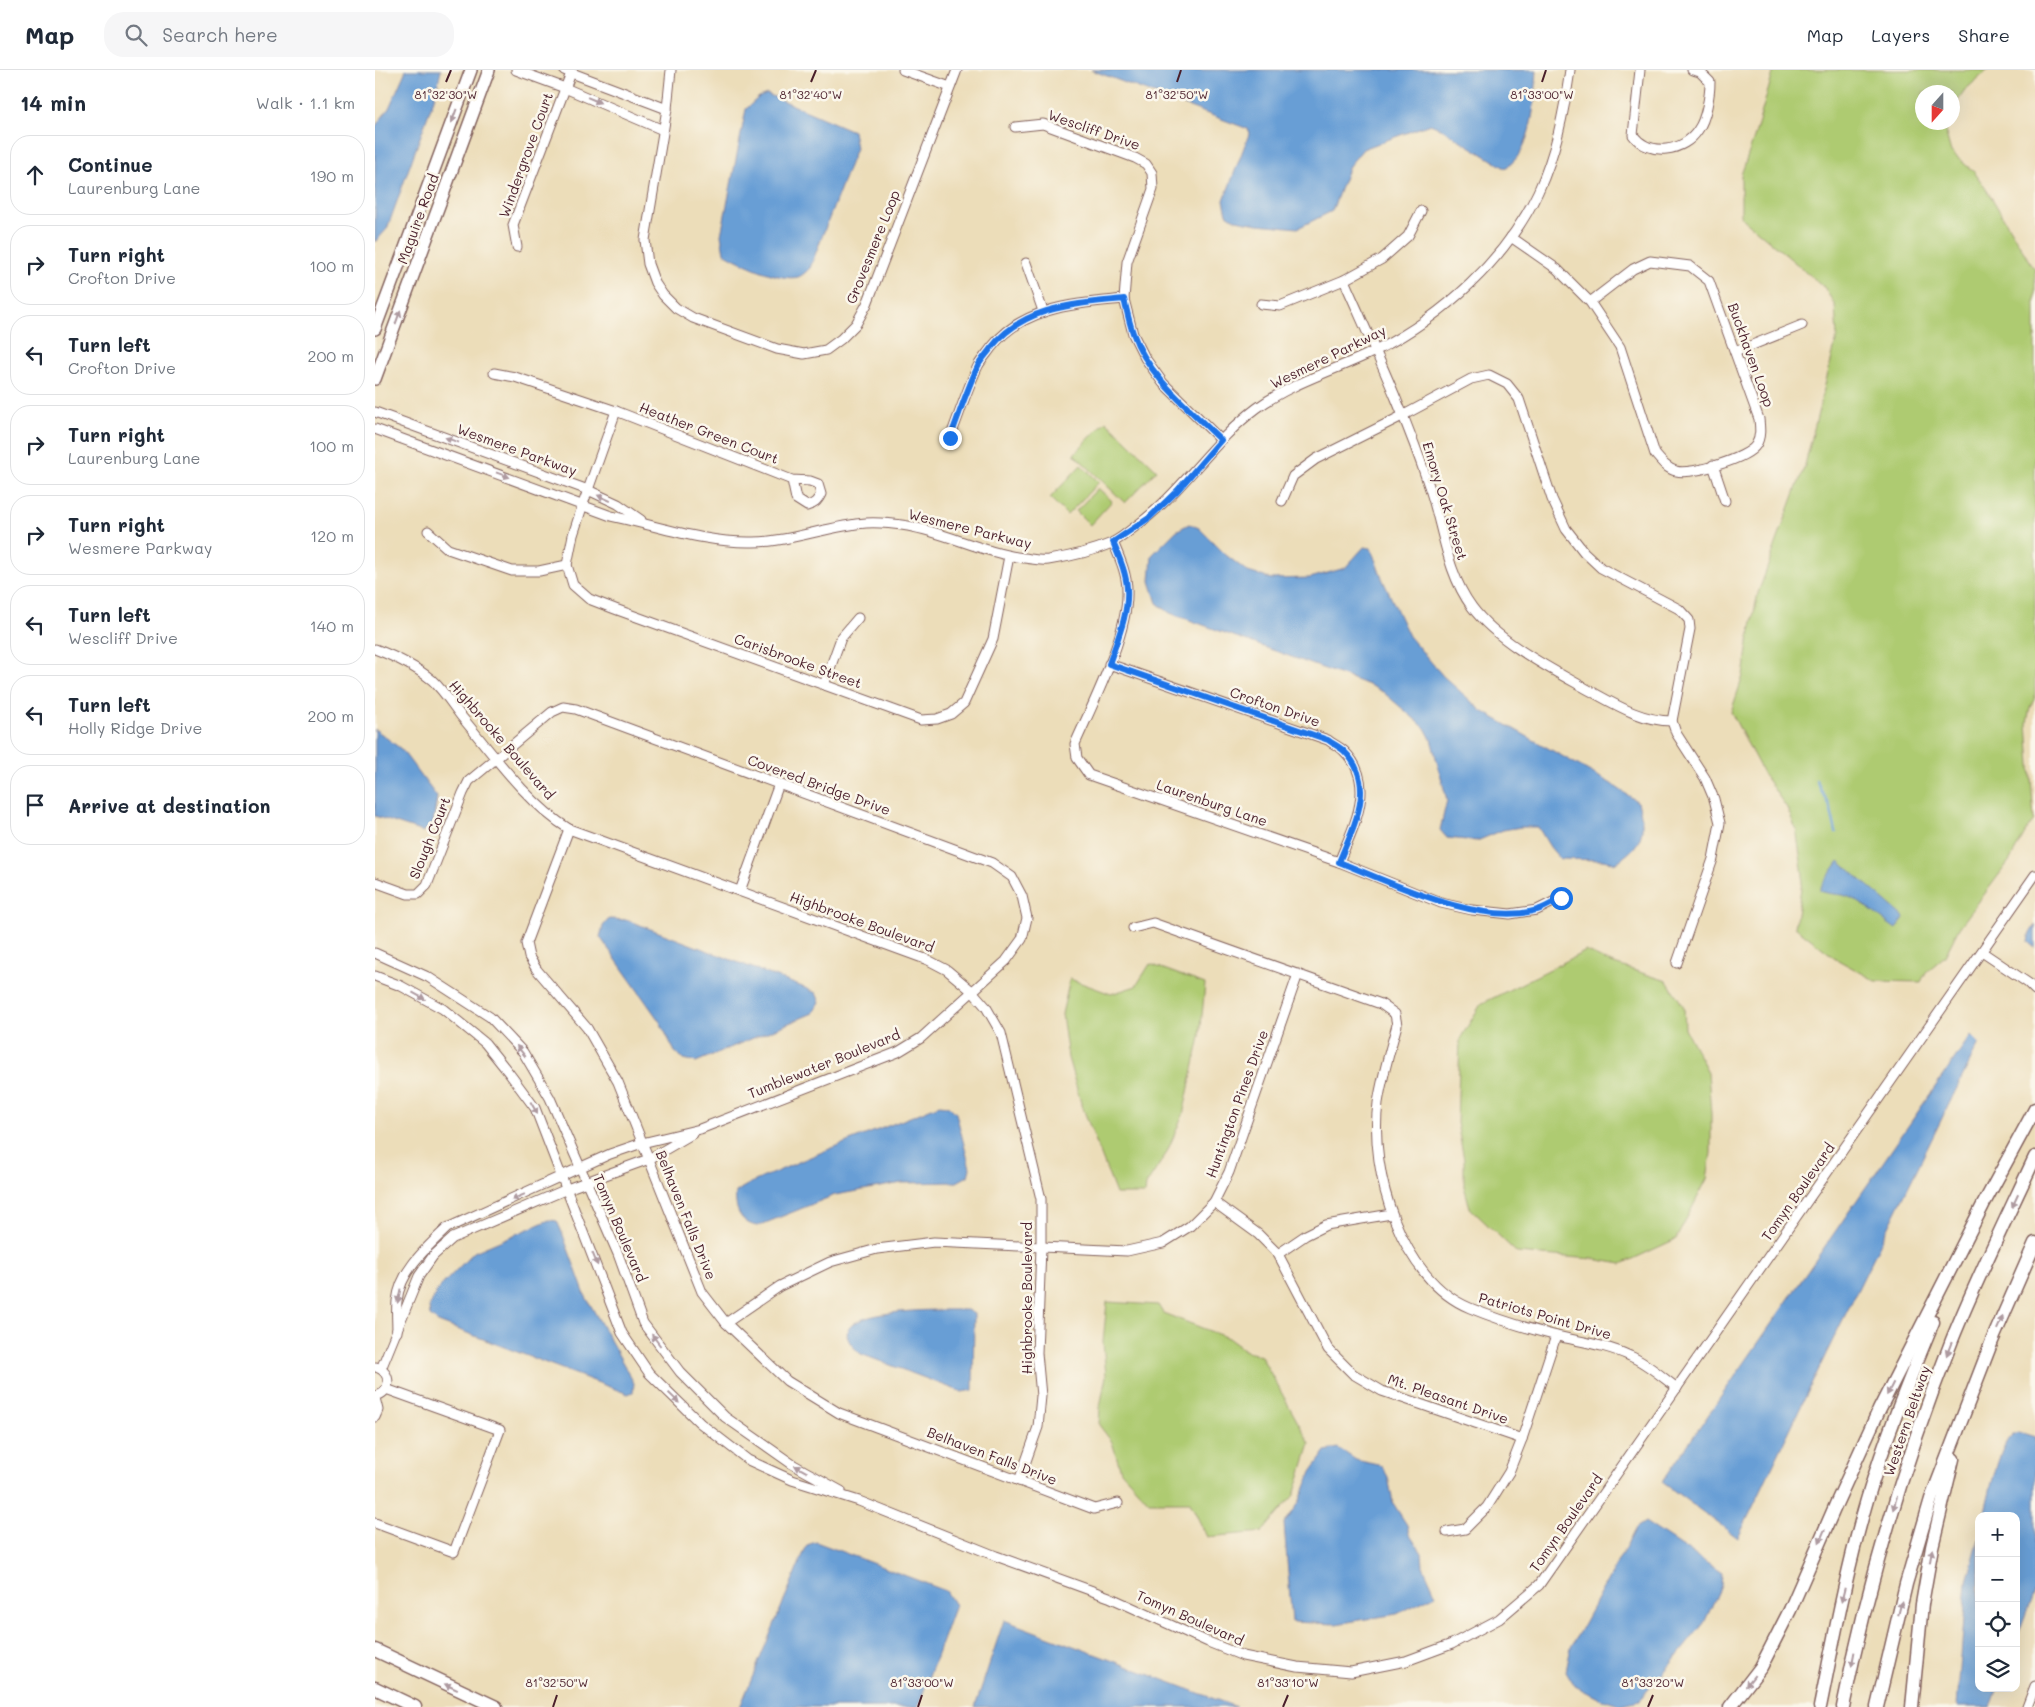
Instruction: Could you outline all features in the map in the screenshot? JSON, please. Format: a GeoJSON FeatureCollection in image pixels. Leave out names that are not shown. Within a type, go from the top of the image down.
{"type":"FeatureCollection","features":[{"type":"Feature","properties":{"kind":"highway"},"geometry":{"type":"LineString","coordinates":[[1730,1707],[1761,1667],[1790,1610],[1879,1410],[1983,1205],[2035,1109]]}},
{"type":"Feature","properties":{"kind":"highway","name":"Western Beltway"},"geometry":{"type":"LineString","coordinates":[[1843,1707],[1855,1646],[1876,1564],[1924,1412],[1953,1338],[2035,1157]]}},
{"type":"Feature","properties":{"kind":"highway"},"geometry":{"type":"LineString","coordinates":[[1820,1707],[1842,1598],[1867,1500],[1895,1414],[1983,1205]]}},
{"type":"Feature","properties":{"kind":"highway"},"geometry":{"type":"LineString","coordinates":[[1877,1707],[1906,1584],[1931,1499],[1992,1341],[2035,1244]]}},
{"type":"Feature","properties":{"kind":"highway"},"geometry":{"type":"LineString","coordinates":[[1912,1707],[1922,1604],[1932,1547],[1965,1411]]}},
{"type":"Feature","properties":{"kind":"highway"},"geometry":{"type":"LineString","coordinates":[[375,1650],[496,1707]]}},
{"type":"Feature","properties":{"kind":"highway"},"geometry":{"type":"LineString","coordinates":[[375,1688],[415,1707]]}},
{"type":"Feature","properties":{"kind":"main road","name":"Maguire Road"},"geometry":{"type":"LineString","coordinates":[[375,329],[471,70]]}},
{"type":"Feature","properties":{"kind":"main road","name":"Maguire Road"},"geometry":{"type":"LineString","coordinates":[[375,379],[489,70]]}},
{"type":"Feature","properties":{"kind":"street"},"geometry":{"type":"LineString","coordinates":[[516,70],[565,88],[663,130]]}},
{"type":"Feature","properties":{"kind":"street","name":"Grovesmere Loop"},"geometry":{"type":"LineString","coordinates":[[671,70],[667,109],[645,240],[648,264],[655,283],[663,295],[676,308],[693,318],[777,349],[804,354],[826,350],[841,339],[856,324],[867,304],[957,70]]}},
{"type":"Feature","properties":{"kind":"street"},"geometry":{"type":"LineString","coordinates":[[903,70],[951,87]]}},
{"type":"Feature","properties":{"kind":"street","name":"Wesmere Parkway"},"geometry":{"type":"LineString","coordinates":[[375,429],[583,504],[611,516],[645,523],[689,536],[719,541],[754,542],[788,539],[867,523],[899,525],[942,535],[1009,556],[1044,561],[1113,542],[1149,518],[1177,491],[1221,440],[1257,408],[1293,386],[1375,351],[1410,332],[1447,305],[1481,272],[1511,237],[1537,193],[1555,146],[1570,70]]}},
{"type":"Feature","properties":{"kind":"street"},"geometry":{"type":"LineString","coordinates":[[1640,70],[1633,135],[1639,143],[1651,149],[1662,150],[1686,144],[1699,130],[1710,96],[1710,82],[1700,72],[1692,70]]}},
{"type":"Feature","properties":{"kind":"street"},"geometry":{"type":"LineString","coordinates":[[568,71],[667,109]]}},
{"type":"Feature","properties":{"kind":"street","name":"Windergrove Court"},"geometry":{"type":"LineString","coordinates":[[517,247],[513,225],[565,88],[568,71]]}},
{"type":"Feature","properties":{"kind":"street","name":"Wescliff Drive"},"geometry":{"type":"LineString","coordinates":[[1015,127],[1043,124],[1135,158],[1146,164],[1152,174],[1153,189],[1127,262],[1124,299],[1133,334],[1145,358],[1163,383],[1221,440]]}},
{"type":"Feature","properties":{"kind":"street"},"geometry":{"type":"LineString","coordinates":[[1261,304],[1280,306],[1343,280],[1382,259],[1408,236],[1421,211]]}},
{"type":"Feature","properties":{"kind":"street","name":"Buckhaven Loop"},"geometry":{"type":"LineString","coordinates":[[1511,237],[1557,269],[1590,302],[1620,347],[1655,454],[1664,464],[1675,471],[1690,472],[1741,456],[1755,447],[1760,434],[1759,419],[1709,281],[1690,266],[1650,261],[1633,269],[1590,302]]}},
{"type":"Feature","properties":{"kind":"street"},"geometry":{"type":"LineString","coordinates":[[1026,264],[1043,311]]}},
{"type":"Feature","properties":{"kind":"street","name":"Emory Oak Street"},"geometry":{"type":"LineString","coordinates":[[1343,280],[1375,351],[1430,488],[1451,568],[1472,607],[1496,631],[1536,661],[1621,708],[1642,717],[1672,721]]}},
{"type":"Feature","properties":{"kind":"street"},"geometry":{"type":"LineString","coordinates":[[950,438],[978,365],[998,339],[1018,323],[1043,311],[1082,303],[1124,299]]}},
{"type":"Feature","properties":{"kind":"street"},"geometry":{"type":"LineString","coordinates":[[1735,352],[1803,325]]}},
{"type":"Feature","properties":{"kind":"street","name":"Heather Green Court"},"geometry":{"type":"LineString","coordinates":[[494,373],[515,376],[616,411],[792,480]]}},
{"type":"Feature","properties":{"kind":"street"},"geometry":{"type":"LineString","coordinates":[[1282,501],[1293,476],[1316,459],[1471,379],[1489,375],[1507,384],[1519,399],[1552,500],[1566,529],[1584,552],[1601,568],[1679,609],[1689,620],[1690,629],[1672,721],[1677,733],[1708,785],[1714,799],[1720,823],[1713,859],[1677,963]]}},
{"type":"Feature","properties":{"kind":"street"},"geometry":{"type":"LineString","coordinates":[[428,531],[448,549],[512,571],[539,571],[567,566],[573,535],[616,411]]}},
{"type":"Feature","properties":{"kind":"street","name":"Wesmere Parkway"},"geometry":{"type":"LineString","coordinates":[[375,412],[588,490],[618,504],[645,523]]}},
{"type":"Feature","properties":{"kind":"street"},"geometry":{"type":"LineString","coordinates":[[1713,465],[1725,501]]}},
{"type":"Feature","properties":{"kind":"street","name":"Laurenburg Lane"},"geometry":{"type":"LineString","coordinates":[[1113,542],[1123,568],[1127,610],[1109,664],[1075,744],[1077,758],[1089,775],[1339,862],[1441,903],[1472,910],[1510,914],[1537,910],[1561,898]]}},
{"type":"Feature","properties":{"kind":"street","name":"Carisbrooke Street"},"geometry":{"type":"LineString","coordinates":[[567,566],[573,585],[589,599],[921,720],[937,719],[951,714],[963,702],[993,638],[1009,556]]}},
{"type":"Feature","properties":{"kind":"street"},"geometry":{"type":"LineString","coordinates":[[824,686],[841,638],[858,618]]}},
{"type":"Feature","properties":{"kind":"street","name":"Highbrooke Boulevard"},"geometry":{"type":"LineString","coordinates":[[375,649],[401,659],[433,681],[496,759],[552,819],[569,829],[928,960],[947,970],[972,991],[986,1007],[1001,1033],[1041,1199],[1037,1353],[1041,1396],[1038,1427],[1019,1480]]}},
{"type":"Feature","properties":{"kind":"street","name":"Crofton Drive"},"geometry":{"type":"LineString","coordinates":[[1109,664],[1328,740],[1345,751],[1357,771],[1362,790],[1360,809],[1339,862]]}},
{"type":"Feature","properties":{"kind":"street","name":"Covered Bridge Drive"},"geometry":{"type":"LineString","coordinates":[[496,759],[552,712],[563,707],[576,709],[992,863],[1012,877],[1023,896],[1027,918],[1022,939],[1006,961],[972,991]]}},
{"type":"Feature","properties":{"kind":"street","name":"Slough Court"},"geometry":{"type":"LineString","coordinates":[[375,882],[408,894],[418,894],[427,886],[469,781],[496,759]]}},
{"type":"Feature","properties":{"kind":"street"},"geometry":{"type":"LineString","coordinates":[[739,891],[779,784]]}},
{"type":"Feature","properties":{"kind":"street","name":"Belhaven Falls Drive"},"geometry":{"type":"LineString","coordinates":[[569,829],[526,943],[529,957],[537,970],[587,1028],[618,1082],[702,1292],[726,1323],[787,1381],[839,1413],[1094,1509],[1118,1503]]}},
{"type":"Feature","properties":{"kind":"street","name":"Tomyn Boulevard"},"geometry":{"type":"LineString","coordinates":[[375,976],[401,986],[443,1009],[485,1043],[535,1108],[622,1333],[649,1373],[700,1423],[749,1460],[792,1480],[859,1501],[996,1556],[1109,1597],[1243,1656],[1297,1667],[1351,1672],[1406,1660],[1452,1644],[1499,1619],[1539,1585],[2035,875]]}},
{"type":"Feature","properties":{"kind":"street","name":"Patriots Point Drive"},"geometry":{"type":"LineString","coordinates":[[1133,928],[1153,923],[1381,1004],[1395,1014],[1397,1025],[1378,1103],[1378,1153],[1391,1214],[1417,1264],[1441,1291],[1469,1308],[1556,1336],[1605,1347],[1629,1355],[1677,1388]]}},
{"type":"Feature","properties":{"kind":"street"},"geometry":{"type":"LineString","coordinates":[[1982,952],[2029,982],[2035,990]]}},
{"type":"Feature","properties":{"kind":"street","name":"Tomyn Boulevard"},"geometry":{"type":"LineString","coordinates":[[375,953],[428,977],[490,1017],[523,1052],[550,1098],[618,1254],[643,1323],[680,1372],[725,1417],[792,1464],[859,1501]]}},
{"type":"Feature","properties":{"kind":"street","name":"Huntington Pines Drive"},"geometry":{"type":"LineString","coordinates":[[726,1323],[789,1282],[830,1262],[877,1249],[934,1242],[1127,1251],[1163,1243],[1190,1226],[1214,1202],[1229,1172],[1298,974]]}},
{"type":"Feature","properties":{"kind":"street","name":"Tumblewater Boulevard"},"geometry":{"type":"LineString","coordinates":[[397,1332],[397,1300],[407,1274],[427,1247],[447,1228],[610,1154],[642,1143],[701,1129],[898,1052],[921,1038],[972,991]]}},
{"type":"Feature","properties":{"kind":"street","name":"Tumblewater Boulevard"},"geometry":{"type":"LineString","coordinates":[[378,1368],[397,1332],[419,1276],[433,1256],[453,1238],[567,1189],[649,1159],[701,1129]]}},
{"type":"Feature","properties":{"kind":"street"},"geometry":{"type":"LineString","coordinates":[[610,1154],[616,1171]]}},
{"type":"Feature","properties":{"kind":"street","name":"Mt. Pleasant Drive"},"geometry":{"type":"LineString","coordinates":[[1214,1202],[1258,1234],[1278,1254],[1328,1349],[1353,1374],[1381,1391],[1522,1439]]}},
{"type":"Feature","properties":{"kind":"street"},"geometry":{"type":"LineString","coordinates":[[1278,1254],[1325,1225],[1391,1214]]}},
{"type":"Feature","properties":{"kind":"street"},"geometry":{"type":"LineString","coordinates":[[447,1228],[453,1238]]}},
{"type":"Feature","properties":{"kind":"street"},"geometry":{"type":"LineString","coordinates":[[1447,1532],[1465,1529],[1487,1507],[1509,1472],[1522,1439],[1556,1336]]}},
{"type":"Feature","properties":{"kind":"street"},"geometry":{"type":"LineString","coordinates":[[375,1417],[378,1410],[375,1397],[383,1393],[389,1380],[378,1368]]}},
{"type":"Feature","properties":{"kind":"street"},"geometry":{"type":"LineString","coordinates":[[375,1523],[454,1552],[500,1430],[386,1389]]}},
{"type":"Feature","properties":{"kind":"street"},"geometry":{"type":"LineString","coordinates":[[2027,1707],[2035,1686]]}},
{"type":"Feature","properties":{"kind":"green space"},"geometry":{"type":"Polygon","coordinates":[[[1774,70],[1988,70],[1966,89],[1960,98],[1960,85],[1915,85],[1915,130],[1945,130],[1951,152],[1975,173],[2035,268],[2035,698],[2030,707],[2027,723],[2034,820],[2010,860],[1959,928],[1945,956],[1926,972],[1921,982],[1876,981],[1838,960],[1795,927],[1803,875],[1796,829],[1787,808],[1764,775],[1731,712],[1743,676],[1758,593],[1805,465],[1837,337],[1835,305],[1824,287],[1741,217],[1741,175],[1774,70]]]}},
{"type":"Feature","properties":{"kind":"green space"},"geometry":{"type":"Polygon","coordinates":[[[1106,421],[1157,470],[1125,503],[1074,454],[1106,421]]]}},
{"type":"Feature","properties":{"kind":"green space"},"geometry":{"type":"Polygon","coordinates":[[[1081,465],[1099,482],[1067,515],[1050,498],[1081,465]]]}},
{"type":"Feature","properties":{"kind":"green space"},"geometry":{"type":"Polygon","coordinates":[[[1098,488],[1112,501],[1090,525],[1076,511],[1098,488]]]}},
{"type":"Feature","properties":{"kind":"green space"},"geometry":{"type":"Polygon","coordinates":[[[1586,951],[1611,963],[1667,981],[1684,1007],[1685,1029],[1708,1072],[1711,1153],[1707,1179],[1676,1239],[1622,1264],[1593,1259],[1517,1253],[1470,1208],[1464,1186],[1464,1159],[1457,1123],[1460,1039],[1481,1004],[1586,951]]]}},
{"type":"Feature","properties":{"kind":"green space"},"geometry":{"type":"Polygon","coordinates":[[[1150,964],[1205,984],[1200,1037],[1183,1115],[1166,1154],[1146,1185],[1145,1194],[1116,1194],[1081,1103],[1068,1058],[1062,1014],[1070,979],[1111,994],[1136,986],[1150,964]]]}},
{"type":"Feature","properties":{"kind":"green space"},"geometry":{"type":"Polygon","coordinates":[[[1107,1302],[1158,1305],[1163,1313],[1228,1338],[1247,1352],[1261,1356],[1310,1444],[1294,1495],[1262,1532],[1207,1537],[1190,1502],[1149,1502],[1121,1471],[1112,1442],[1099,1425],[1100,1407],[1106,1376],[1103,1342],[1107,1302]]]}},
{"type":"Feature","properties":{"kind":"water"},"geometry":{"type":"Polygon","coordinates":[[[406,70],[441,70],[435,96],[387,229],[375,242],[375,127],[389,108],[406,70]]]}},
{"type":"Feature","properties":{"kind":"water"},"geometry":{"type":"Polygon","coordinates":[[[1091,70],[1537,70],[1531,124],[1527,138],[1522,150],[1514,161],[1505,168],[1440,128],[1430,124],[1363,149],[1349,166],[1332,211],[1298,228],[1236,220],[1227,214],[1224,200],[1249,134],[1248,129],[1091,70]]]}},
{"type":"Feature","properties":{"kind":"water"},"geometry":{"type":"Polygon","coordinates":[[[767,94],[853,131],[856,148],[810,268],[798,277],[781,277],[771,274],[749,266],[724,253],[721,235],[746,109],[759,97],[767,94]]]}},
{"type":"Feature","properties":{"kind":"water"},"geometry":{"type":"Polygon","coordinates":[[[1189,524],[1199,528],[1226,555],[1248,572],[1271,579],[1310,578],[1345,568],[1364,547],[1371,548],[1381,576],[1409,636],[1443,676],[1482,711],[1610,783],[1638,802],[1642,831],[1637,844],[1616,863],[1603,860],[1560,859],[1538,827],[1503,830],[1477,841],[1447,838],[1440,830],[1447,800],[1431,739],[1425,728],[1383,692],[1369,685],[1170,613],[1157,603],[1150,581],[1152,555],[1176,531],[1189,524]]]}},
{"type":"Feature","properties":{"kind":"water"},"geometry":{"type":"Polygon","coordinates":[[[375,729],[401,749],[437,797],[433,823],[423,832],[375,816],[375,729]]]}},
{"type":"Feature","properties":{"kind":"water"},"geometry":{"type":"Polygon","coordinates":[[[1839,861],[1903,916],[1904,918],[1896,929],[1849,897],[1820,891],[1820,888],[1839,861]]]}},
{"type":"Feature","properties":{"kind":"water"},"geometry":{"type":"Polygon","coordinates":[[[609,919],[627,920],[805,988],[816,993],[820,1002],[813,1013],[696,1062],[684,1059],[675,1052],[660,1022],[600,937],[603,926],[609,919]]]}},
{"type":"Feature","properties":{"kind":"water"},"geometry":{"type":"Polygon","coordinates":[[[2035,925],[2035,948],[2028,942],[2029,935],[2035,925]]]}},
{"type":"Feature","properties":{"kind":"water"},"geometry":{"type":"Polygon","coordinates":[[[1971,1035],[1979,1043],[1738,1538],[1662,1482],[1971,1035]]]}},
{"type":"Feature","properties":{"kind":"water"},"geometry":{"type":"Polygon","coordinates":[[[939,1105],[949,1106],[956,1113],[970,1168],[968,1176],[957,1182],[902,1183],[835,1195],[758,1226],[747,1222],[739,1214],[736,1204],[736,1192],[748,1185],[939,1105]]]}},
{"type":"Feature","properties":{"kind":"water"},"geometry":{"type":"Polygon","coordinates":[[[549,1220],[557,1221],[585,1295],[634,1383],[633,1392],[628,1394],[438,1322],[430,1316],[429,1307],[438,1289],[474,1252],[549,1220]]]}},
{"type":"Feature","properties":{"kind":"water"},"geometry":{"type":"Polygon","coordinates":[[[967,1310],[974,1314],[973,1390],[962,1392],[861,1354],[848,1338],[850,1327],[863,1319],[884,1314],[909,1311],[967,1310]]]}},
{"type":"Feature","properties":{"kind":"water"},"geometry":{"type":"Polygon","coordinates":[[[2019,1432],[2035,1437],[2035,1589],[2020,1629],[2020,1512],[1985,1512],[1998,1461],[2007,1441],[2012,1435],[2019,1432]]]}},
{"type":"Feature","properties":{"kind":"water"},"geometry":{"type":"Polygon","coordinates":[[[1338,1448],[1356,1460],[1382,1466],[1388,1477],[1393,1503],[1407,1525],[1409,1534],[1422,1553],[1423,1566],[1436,1595],[1397,1614],[1336,1624],[1292,1622],[1284,1524],[1299,1503],[1311,1472],[1326,1451],[1338,1448]]]}},
{"type":"Feature","properties":{"kind":"water"},"geometry":{"type":"Polygon","coordinates":[[[1645,1522],[1722,1573],[1721,1586],[1704,1623],[1671,1664],[1639,1700],[1619,1705],[1600,1699],[1575,1686],[1566,1671],[1571,1647],[1636,1528],[1645,1522]]]}},
{"type":"Feature","properties":{"kind":"water"},"geometry":{"type":"Polygon","coordinates":[[[816,1542],[946,1591],[955,1605],[918,1707],[740,1707],[807,1545],[816,1542]]]}},
{"type":"Feature","properties":{"kind":"water"},"geometry":{"type":"Polygon","coordinates":[[[1975,1553],[1975,1692],[1997,1692],[1991,1707],[1957,1707],[1967,1581],[1975,1553]]]}},
{"type":"Feature","properties":{"kind":"water"},"geometry":{"type":"Polygon","coordinates":[[[1004,1620],[1236,1707],[975,1707],[1004,1620]]]}},
{"type":"Feature","properties":{"kind":"waterway"},"geometry":{"type":"LineString","coordinates":[[1816,780],[1831,810],[1836,832]]}},
{"type":"Feature","properties":{"kind":"route"},"geometry":{"type":"LineString","coordinates":[[950,438],[978,365],[998,339],[1018,323],[1043,311],[1082,303],[1124,299],[1133,334],[1145,358],[1163,383],[1221,440],[1177,491],[1149,518],[1113,542],[1123,568],[1127,588],[1127,610],[1109,664],[1328,740],[1345,751],[1357,771],[1362,790],[1360,809],[1339,862],[1441,903],[1472,910],[1510,914],[1537,910],[1561,898]]}}]}
